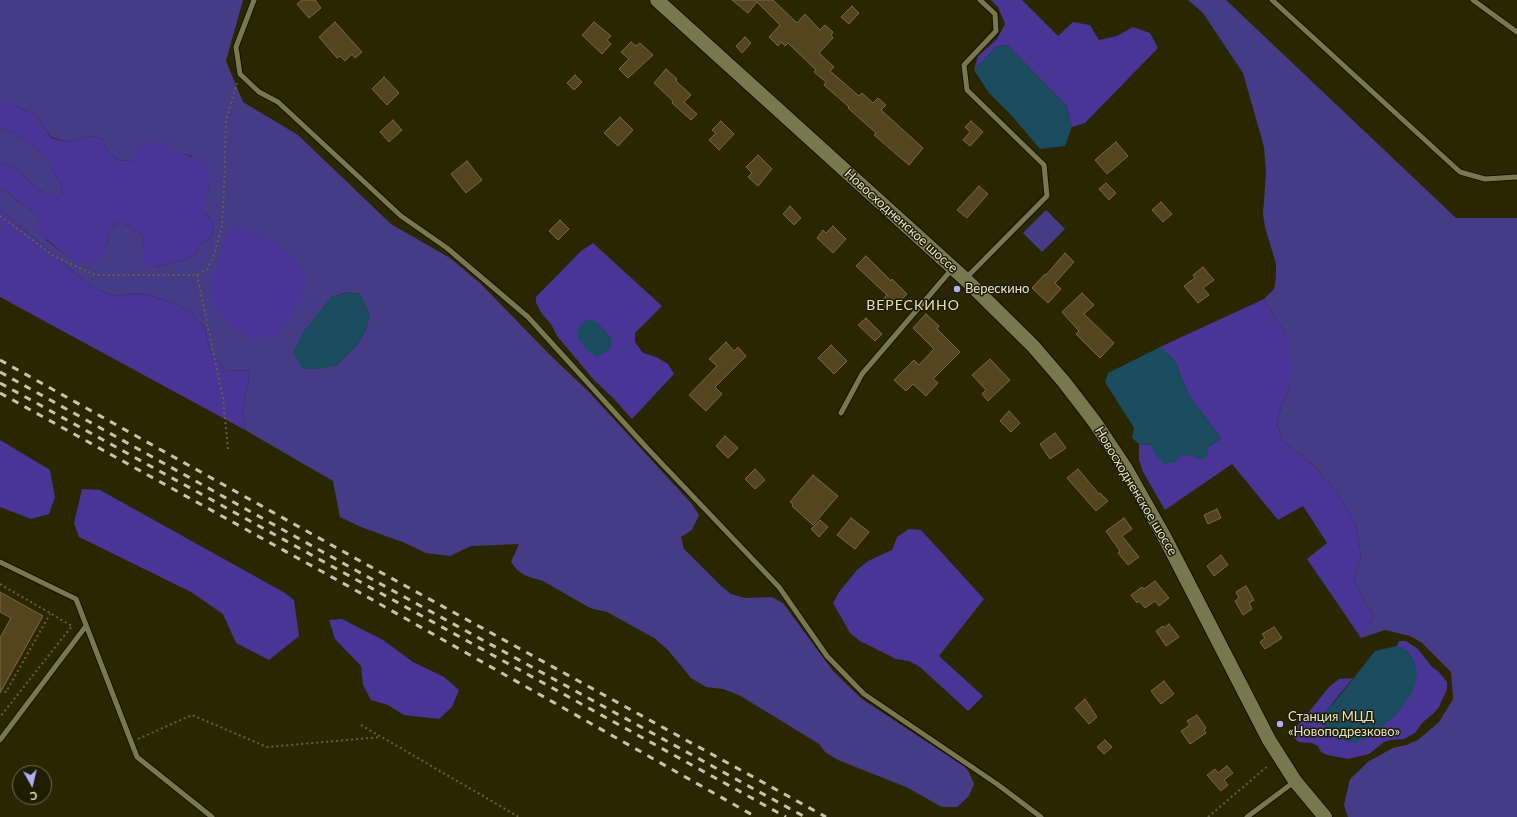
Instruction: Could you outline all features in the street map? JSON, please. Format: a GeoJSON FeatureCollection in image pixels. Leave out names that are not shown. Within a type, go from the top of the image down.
{"type":"FeatureCollection","features":[{"type":"Feature","properties":{"kind":"main road","name":"Новосходненское шоссе"},"geometry":{"type":"LineString","coordinates":[[657,0],[965,279],[1004,316],[1048,364],[1094,421],[1126,469],[1207,616],[1256,716],[1295,781],[1324,817]]}},
{"type":"Feature","properties":{"kind":"lane"},"geometry":{"type":"LineString","coordinates":[[254,0],[236,47],[240,74],[259,92],[278,102],[401,216],[447,248],[528,317],[646,448],[779,587],[827,656],[864,694],[998,784],[1041,817]]}},
{"type":"Feature","properties":{"kind":"lane"},"geometry":{"type":"LineString","coordinates":[[965,279],[1047,196],[1044,165],[967,90],[964,65],[996,31],[994,14],[980,0]]}},
{"type":"Feature","properties":{"kind":"lane"},"geometry":{"type":"LineString","coordinates":[[1272,0],[1460,172],[1485,179],[1517,177]]}},
{"type":"Feature","properties":{"kind":"lane"},"geometry":{"type":"LineString","coordinates":[[1473,0],[1517,32]]}},
{"type":"Feature","properties":{"kind":"lane"},"geometry":{"type":"LineString","coordinates":[[841,413],[862,374],[953,268]]}},
{"type":"Feature","properties":{"kind":"lane"},"geometry":{"type":"LineString","coordinates":[[0,562],[76,599],[137,757],[212,817]]}},
{"type":"Feature","properties":{"kind":"lane"},"geometry":{"type":"LineString","coordinates":[[0,740],[86,626]]}},
{"type":"Feature","properties":{"kind":"lane"},"geometry":{"type":"LineString","coordinates":[[1247,817],[1295,781]]}},
{"type":"Feature","properties":{"kind":"path"},"geometry":{"type":"LineString","coordinates":[[0,216],[54,256],[95,275],[197,275],[207,268],[213,258],[222,226],[226,120],[240,74]]}},
{"type":"Feature","properties":{"kind":"path"},"geometry":{"type":"LineString","coordinates":[[197,275],[223,398],[228,449]]}},
{"type":"Feature","properties":{"kind":"path"},"geometry":{"type":"LineString","coordinates":[[0,584],[72,626],[0,717]]}},
{"type":"Feature","properties":{"kind":"path"},"geometry":{"type":"LineString","coordinates":[[0,689],[6,692],[50,613]]}},
{"type":"Feature","properties":{"kind":"path"},"geometry":{"type":"LineString","coordinates":[[131,743],[192,715],[267,747],[381,737]]}},
{"type":"Feature","properties":{"kind":"path"},"geometry":{"type":"LineString","coordinates":[[360,725],[519,817]]}},
{"type":"Feature","properties":{"kind":"path"},"geometry":{"type":"LineString","coordinates":[[1208,817],[1268,764]]}},
{"type":"Feature","properties":{"kind":"shaded area"},"geometry":{"type":"Polygon","coordinates":[[[0,0],[243,0],[226,61],[243,102],[298,135],[391,224],[450,258],[480,283],[550,355],[589,392],[691,503],[699,515],[692,530],[681,537],[684,549],[731,594],[745,598],[772,597],[783,603],[833,671],[862,699],[965,767],[974,784],[969,796],[957,807],[942,807],[906,787],[838,760],[825,752],[819,744],[739,695],[723,689],[706,687],[691,678],[668,650],[654,638],[607,612],[590,608],[543,581],[526,576],[517,570],[511,562],[519,544],[471,546],[450,556],[426,553],[340,517],[333,481],[245,430],[243,411],[250,370],[226,371],[210,351],[205,328],[188,310],[165,300],[140,293],[116,296],[93,288],[0,209],[0,190],[10,194],[19,203],[30,209],[39,218],[46,240],[67,256],[107,245],[109,231],[118,222],[132,227],[143,237],[142,250],[158,267],[183,261],[194,255],[201,244],[212,237],[214,223],[205,213],[205,198],[210,186],[191,156],[178,152],[119,161],[108,151],[103,139],[90,136],[77,140],[64,141],[51,137],[35,115],[10,103],[0,103],[0,0]],[[348,292],[331,297],[336,366],[356,346],[367,328],[360,294],[348,292]]]}},
{"type":"Feature","properties":{"kind":"shaded area"},"geometry":{"type":"Polygon","coordinates":[[[991,0],[1022,0],[1058,36],[1073,22],[1090,25],[1099,40],[1117,36],[1133,27],[1150,33],[1158,48],[1085,123],[1072,127],[1066,105],[1007,45],[996,47],[974,70],[978,56],[997,39],[1005,24],[998,7],[991,0]]]}},
{"type":"Feature","properties":{"kind":"shaded area"},"geometry":{"type":"Polygon","coordinates":[[[1188,0],[1226,0],[1456,218],[1517,218],[1517,817],[1348,817],[1344,805],[1350,779],[1369,761],[1393,748],[1418,740],[1439,722],[1453,699],[1451,672],[1422,643],[1410,636],[1385,630],[1361,638],[1374,616],[1363,599],[1354,579],[1361,555],[1356,525],[1337,492],[1311,463],[1283,441],[1277,424],[1281,407],[1290,388],[1285,333],[1264,299],[1274,289],[1276,264],[1265,227],[1263,214],[1266,173],[1264,147],[1243,73],[1203,13],[1188,0]]]}},
{"type":"Feature","properties":{"kind":"shaded area"},"geometry":{"type":"Polygon","coordinates":[[[0,103],[10,103],[35,115],[51,138],[64,141],[77,140],[90,136],[103,139],[108,151],[119,161],[133,160],[137,148],[150,142],[164,145],[203,162],[211,173],[210,186],[205,198],[205,213],[214,223],[212,237],[201,244],[194,255],[183,261],[157,267],[144,264],[142,250],[143,237],[132,227],[118,222],[109,231],[107,245],[101,257],[90,263],[77,262],[67,256],[36,231],[39,218],[30,209],[19,203],[10,194],[0,190],[0,164],[2,163],[16,169],[37,188],[49,195],[63,195],[60,182],[53,172],[49,160],[40,151],[18,136],[0,127],[0,103]]]}},
{"type":"Feature","properties":{"kind":"shaded area"},"geometry":{"type":"Polygon","coordinates":[[[0,127],[18,136],[50,160],[53,172],[60,182],[63,195],[49,195],[37,188],[16,169],[2,163],[0,164],[0,127]]]}},
{"type":"Feature","properties":{"kind":"shaded area"},"geometry":{"type":"Polygon","coordinates":[[[0,209],[93,288],[116,296],[140,293],[165,300],[188,310],[205,328],[210,351],[226,371],[250,370],[243,411],[245,430],[0,297],[0,209]]]}},
{"type":"Feature","properties":{"kind":"shaded area"},"geometry":{"type":"Polygon","coordinates":[[[1046,210],[1065,229],[1042,252],[1023,233],[1046,210]]]}},
{"type":"Feature","properties":{"kind":"shaded area"},"geometry":{"type":"Polygon","coordinates":[[[239,226],[273,241],[292,257],[307,277],[304,290],[293,315],[276,336],[253,339],[232,329],[211,299],[209,287],[228,232],[239,226]]]}},
{"type":"Feature","properties":{"kind":"shaded area"},"geometry":{"type":"Polygon","coordinates":[[[593,243],[662,306],[635,333],[635,342],[643,353],[656,357],[668,364],[674,374],[632,419],[594,380],[557,336],[551,324],[542,314],[536,303],[536,297],[581,251],[593,243]],[[597,323],[582,344],[611,338],[597,323]]]}},
{"type":"Feature","properties":{"kind":"shaded area"},"geometry":{"type":"Polygon","coordinates":[[[1264,299],[1285,333],[1291,352],[1293,370],[1290,388],[1281,407],[1277,424],[1283,441],[1311,463],[1337,492],[1356,525],[1361,555],[1354,579],[1363,599],[1374,616],[1361,638],[1307,559],[1327,543],[1303,506],[1278,520],[1232,464],[1165,510],[1143,472],[1139,460],[1139,444],[1152,445],[1174,462],[1180,456],[1191,455],[1201,459],[1207,448],[1221,438],[1188,394],[1175,361],[1160,347],[1264,299]]]}},
{"type":"Feature","properties":{"kind":"shaded area"},"geometry":{"type":"Polygon","coordinates":[[[0,440],[50,470],[55,497],[49,514],[31,519],[0,507],[0,440]]]}},
{"type":"Feature","properties":{"kind":"shaded area"},"geometry":{"type":"Polygon","coordinates":[[[82,489],[100,490],[285,593],[294,600],[299,636],[269,660],[236,643],[223,614],[191,592],[79,537],[74,523],[82,489]]]}},
{"type":"Feature","properties":{"kind":"shaded area"},"geometry":{"type":"Polygon","coordinates":[[[909,529],[921,530],[984,599],[939,656],[983,696],[968,711],[920,667],[909,661],[896,659],[860,641],[850,633],[833,603],[839,592],[857,570],[868,561],[892,550],[897,537],[909,529]]]}},
{"type":"Feature","properties":{"kind":"shaded area"},"geometry":{"type":"Polygon","coordinates":[[[342,619],[383,640],[413,662],[444,677],[459,690],[452,707],[439,719],[404,715],[388,705],[371,700],[363,685],[361,666],[335,639],[329,620],[342,619]]]}},
{"type":"Feature","properties":{"kind":"shaded area"},"geometry":{"type":"Polygon","coordinates":[[[1399,641],[1406,641],[1418,649],[1432,667],[1438,671],[1447,682],[1447,689],[1439,707],[1423,722],[1415,733],[1404,739],[1384,742],[1369,754],[1348,759],[1328,755],[1321,752],[1318,746],[1312,743],[1299,742],[1294,738],[1290,733],[1329,687],[1339,679],[1353,678],[1322,716],[1414,661],[1407,651],[1397,646],[1399,641]]]}},
{"type":"Feature","properties":{"kind":"water"},"geometry":{"type":"Polygon","coordinates":[[[1007,45],[1066,105],[1072,127],[1065,146],[1040,149],[1012,116],[989,93],[974,70],[996,47],[1007,45]]]}},
{"type":"Feature","properties":{"kind":"water"},"geometry":{"type":"Polygon","coordinates":[[[348,292],[360,294],[370,313],[367,328],[356,346],[336,366],[318,369],[303,369],[293,353],[304,331],[331,297],[348,292]]]}},
{"type":"Feature","properties":{"kind":"water"},"geometry":{"type":"Polygon","coordinates":[[[591,319],[597,323],[611,338],[612,345],[608,350],[597,357],[586,349],[578,339],[577,332],[580,326],[585,321],[591,319]]]}},
{"type":"Feature","properties":{"kind":"water"},"geometry":{"type":"Polygon","coordinates":[[[1160,347],[1175,361],[1188,394],[1221,438],[1207,448],[1208,455],[1201,459],[1191,455],[1180,456],[1174,462],[1164,464],[1154,454],[1152,445],[1139,444],[1132,438],[1134,428],[1105,382],[1108,373],[1160,347]]]}},
{"type":"Feature","properties":{"kind":"water"},"geometry":{"type":"Polygon","coordinates":[[[1397,646],[1407,651],[1414,661],[1417,675],[1412,693],[1396,715],[1370,736],[1355,743],[1337,738],[1325,728],[1321,716],[1337,699],[1375,651],[1397,646]]]}},
{"type":"Feature","properties":{"kind":"building"},"geometry":{"type":"Polygon","coordinates":[[[302,0],[315,0],[321,8],[309,18],[297,4],[302,0]]]}},
{"type":"Feature","properties":{"kind":"building"},"geometry":{"type":"Polygon","coordinates":[[[732,0],[773,0],[797,23],[805,14],[820,30],[825,25],[833,32],[831,35],[833,38],[819,53],[834,67],[830,71],[859,96],[862,93],[873,103],[878,98],[886,105],[881,110],[923,148],[909,165],[874,135],[876,133],[824,85],[826,82],[814,72],[816,70],[788,43],[785,46],[781,42],[778,46],[769,37],[780,25],[757,2],[748,13],[732,0]]]}},
{"type":"Feature","properties":{"kind":"building"},"geometry":{"type":"Polygon","coordinates":[[[852,6],[859,13],[849,24],[841,17],[852,6]]]}},
{"type":"Feature","properties":{"kind":"building"},"geometry":{"type":"Polygon","coordinates":[[[335,22],[362,52],[355,58],[352,54],[345,61],[340,56],[337,58],[319,37],[335,22]]]}},
{"type":"Feature","properties":{"kind":"building"},"geometry":{"type":"Polygon","coordinates":[[[594,22],[611,36],[607,40],[611,44],[602,54],[582,35],[594,22]]]}},
{"type":"Feature","properties":{"kind":"building"},"geometry":{"type":"Polygon","coordinates":[[[745,37],[751,43],[742,53],[736,46],[745,37]]]}},
{"type":"Feature","properties":{"kind":"building"},"geometry":{"type":"Polygon","coordinates":[[[631,42],[636,46],[640,43],[653,55],[628,78],[619,69],[629,59],[621,52],[631,42]]]}},
{"type":"Feature","properties":{"kind":"building"},"geometry":{"type":"Polygon","coordinates":[[[666,69],[691,95],[684,102],[697,114],[691,120],[672,103],[673,101],[654,83],[666,69]]]}},
{"type":"Feature","properties":{"kind":"building"},"geometry":{"type":"Polygon","coordinates":[[[575,75],[582,82],[574,90],[567,83],[575,75]]]}},
{"type":"Feature","properties":{"kind":"building"},"geometry":{"type":"Polygon","coordinates":[[[384,77],[399,93],[387,105],[372,89],[384,77]]]}},
{"type":"Feature","properties":{"kind":"building"},"geometry":{"type":"Polygon","coordinates":[[[620,117],[633,130],[618,146],[604,133],[620,117]]]}},
{"type":"Feature","properties":{"kind":"building"},"geometry":{"type":"Polygon","coordinates":[[[393,120],[402,130],[389,142],[380,132],[393,120]]]}},
{"type":"Feature","properties":{"kind":"building"},"geometry":{"type":"Polygon","coordinates":[[[721,121],[734,134],[719,150],[709,140],[716,133],[712,130],[721,121]]]}},
{"type":"Feature","properties":{"kind":"building"},"geometry":{"type":"Polygon","coordinates":[[[971,121],[983,132],[970,146],[963,140],[970,132],[965,127],[971,121]]]}},
{"type":"Feature","properties":{"kind":"building"},"geometry":{"type":"Polygon","coordinates":[[[1116,142],[1128,156],[1107,174],[1095,160],[1116,142]]]}},
{"type":"Feature","properties":{"kind":"building"},"geometry":{"type":"Polygon","coordinates":[[[758,155],[772,169],[758,186],[748,177],[752,173],[746,167],[758,155]]]}},
{"type":"Feature","properties":{"kind":"building"},"geometry":{"type":"Polygon","coordinates":[[[467,161],[482,180],[466,193],[451,174],[467,161]]]}},
{"type":"Feature","properties":{"kind":"building"},"geometry":{"type":"Polygon","coordinates":[[[1106,183],[1116,193],[1109,200],[1099,189],[1106,183]]]}},
{"type":"Feature","properties":{"kind":"building"},"geometry":{"type":"Polygon","coordinates":[[[979,186],[988,194],[967,218],[957,210],[979,186]]]}},
{"type":"Feature","properties":{"kind":"building"},"geometry":{"type":"Polygon","coordinates":[[[1161,202],[1172,214],[1163,222],[1152,210],[1161,202]]]}},
{"type":"Feature","properties":{"kind":"building"},"geometry":{"type":"Polygon","coordinates":[[[790,206],[801,218],[794,225],[783,214],[790,206]]]}},
{"type":"Feature","properties":{"kind":"building"},"geometry":{"type":"Polygon","coordinates":[[[560,220],[569,229],[558,240],[549,231],[560,220]]]}},
{"type":"Feature","properties":{"kind":"building"},"geometry":{"type":"Polygon","coordinates":[[[833,226],[846,239],[833,253],[817,238],[823,230],[826,233],[833,226]]]}},
{"type":"Feature","properties":{"kind":"building"},"geometry":{"type":"Polygon","coordinates":[[[1065,253],[1074,262],[1055,283],[1061,289],[1048,303],[1032,288],[1045,274],[1046,275],[1065,253]]]}},
{"type":"Feature","properties":{"kind":"building"},"geometry":{"type":"Polygon","coordinates":[[[866,256],[891,281],[892,279],[907,294],[897,304],[895,302],[888,310],[880,303],[887,295],[856,266],[866,256]]]}},
{"type":"Feature","properties":{"kind":"building"},"geometry":{"type":"Polygon","coordinates":[[[1203,267],[1214,280],[1203,288],[1209,295],[1198,303],[1184,286],[1195,278],[1193,275],[1203,267]]]}},
{"type":"Feature","properties":{"kind":"building"},"geometry":{"type":"Polygon","coordinates":[[[1082,293],[1094,305],[1084,314],[1114,343],[1100,358],[1076,334],[1079,331],[1062,312],[1082,293]]]}},
{"type":"Feature","properties":{"kind":"building"},"geometry":{"type":"Polygon","coordinates":[[[926,314],[939,326],[937,329],[960,352],[933,379],[938,383],[926,396],[913,384],[906,391],[894,380],[914,360],[919,365],[934,349],[913,328],[926,314]]]}},
{"type":"Feature","properties":{"kind":"building"},"geometry":{"type":"Polygon","coordinates":[[[866,318],[882,334],[875,341],[858,325],[866,318]]]}},
{"type":"Feature","properties":{"kind":"building"},"geometry":{"type":"Polygon","coordinates":[[[726,342],[734,351],[738,347],[746,356],[715,387],[722,394],[706,411],[689,395],[717,366],[709,359],[726,342]]]}},
{"type":"Feature","properties":{"kind":"building"},"geometry":{"type":"Polygon","coordinates":[[[831,345],[847,361],[834,374],[818,358],[831,345]]]}},
{"type":"Feature","properties":{"kind":"building"},"geometry":{"type":"Polygon","coordinates":[[[990,359],[1010,380],[988,401],[982,394],[986,390],[972,375],[990,359]]]}},
{"type":"Feature","properties":{"kind":"building"},"geometry":{"type":"Polygon","coordinates":[[[1009,411],[1020,423],[1011,432],[1000,421],[1009,411]]]}},
{"type":"Feature","properties":{"kind":"building"},"geometry":{"type":"Polygon","coordinates":[[[1055,433],[1066,448],[1050,459],[1040,444],[1055,433]]]}},
{"type":"Feature","properties":{"kind":"building"},"geometry":{"type":"Polygon","coordinates":[[[725,436],[738,448],[728,458],[716,446],[725,436]]]}},
{"type":"Feature","properties":{"kind":"building"},"geometry":{"type":"Polygon","coordinates":[[[755,469],[765,480],[755,489],[745,479],[755,469]]]}},
{"type":"Feature","properties":{"kind":"building"},"geometry":{"type":"Polygon","coordinates":[[[1078,469],[1099,494],[1100,493],[1108,501],[1096,511],[1067,478],[1078,469]]]}},
{"type":"Feature","properties":{"kind":"building"},"geometry":{"type":"Polygon","coordinates":[[[813,475],[838,496],[813,525],[792,506],[793,504],[790,502],[813,475]]]}},
{"type":"Feature","properties":{"kind":"building"},"geometry":{"type":"Polygon","coordinates":[[[1217,509],[1221,518],[1208,524],[1204,515],[1217,509]]]}},
{"type":"Feature","properties":{"kind":"building"},"geometry":{"type":"Polygon","coordinates":[[[851,518],[869,532],[855,549],[837,535],[851,518]]]}},
{"type":"Feature","properties":{"kind":"building"},"geometry":{"type":"Polygon","coordinates":[[[1124,518],[1132,529],[1122,536],[1139,557],[1128,565],[1118,553],[1120,551],[1106,531],[1124,518]]]}},
{"type":"Feature","properties":{"kind":"building"},"geometry":{"type":"Polygon","coordinates":[[[820,520],[828,527],[819,537],[811,529],[820,520]]]}},
{"type":"Feature","properties":{"kind":"building"},"geometry":{"type":"Polygon","coordinates":[[[1221,555],[1228,565],[1214,576],[1207,566],[1221,555]]]}},
{"type":"Feature","properties":{"kind":"building"},"geometry":{"type":"Polygon","coordinates":[[[1155,581],[1169,598],[1159,606],[1155,601],[1145,608],[1139,601],[1137,603],[1131,595],[1142,587],[1144,589],[1155,581]]]}},
{"type":"Feature","properties":{"kind":"building"},"geometry":{"type":"Polygon","coordinates":[[[1246,586],[1254,600],[1249,603],[1252,609],[1243,615],[1235,601],[1239,598],[1236,592],[1246,586]]]}},
{"type":"Feature","properties":{"kind":"building"},"geometry":{"type":"Polygon","coordinates":[[[0,592],[43,616],[0,693],[0,638],[11,618],[0,612],[0,592]]]}},
{"type":"Feature","properties":{"kind":"building"},"geometry":{"type":"Polygon","coordinates":[[[1169,624],[1179,637],[1166,646],[1156,631],[1169,624]]]}},
{"type":"Feature","properties":{"kind":"building"},"geometry":{"type":"Polygon","coordinates":[[[1274,627],[1282,638],[1265,649],[1260,642],[1265,638],[1262,634],[1274,627]]]}},
{"type":"Feature","properties":{"kind":"building"},"geometry":{"type":"Polygon","coordinates":[[[1164,681],[1174,694],[1161,704],[1151,691],[1164,681]]]}},
{"type":"Feature","properties":{"kind":"building"},"geometry":{"type":"Polygon","coordinates":[[[1085,699],[1097,717],[1089,724],[1075,708],[1085,699]]]}},
{"type":"Feature","properties":{"kind":"building"},"geometry":{"type":"Polygon","coordinates":[[[1197,715],[1206,728],[1204,730],[1206,733],[1190,744],[1181,731],[1190,725],[1187,721],[1197,715]]]}},
{"type":"Feature","properties":{"kind":"building"},"geometry":{"type":"Polygon","coordinates":[[[1105,740],[1112,747],[1104,754],[1097,747],[1105,740]]]}},
{"type":"Feature","properties":{"kind":"building"},"geometry":{"type":"Polygon","coordinates":[[[1227,766],[1233,773],[1224,780],[1228,785],[1221,791],[1207,775],[1215,769],[1218,773],[1227,766]]]}},
{"type":"Feature","properties":{"kind":"railway"},"geometry":{"type":"LineString","coordinates":[[0,360],[362,562],[826,817]]}},
{"type":"Feature","properties":{"kind":"railway"},"geometry":{"type":"LineString","coordinates":[[0,372],[357,571],[805,817]]}},
{"type":"Feature","properties":{"kind":"railway"},"geometry":{"type":"LineString","coordinates":[[0,383],[786,817]]}},
{"type":"Feature","properties":{"kind":"railway"},"geometry":{"type":"LineString","coordinates":[[0,393],[348,586],[756,817]]}},
{"type":"Feature","properties":{"kind":"place","name":"Верескино"},"geometry":{"type":"Point","coordinates":[957,289]}},
{"type":"Feature","properties":{"kind":"place","name":"Станция МЦД «Новоподрезково»"},"geometry":{"type":"Point","coordinates":[1280,724]}},
{"type":"Feature","properties":{"kind":"district","name":"ВЕРЕСКИНО"},"geometry":{"type":"Point","coordinates":[913,305]}}]}
